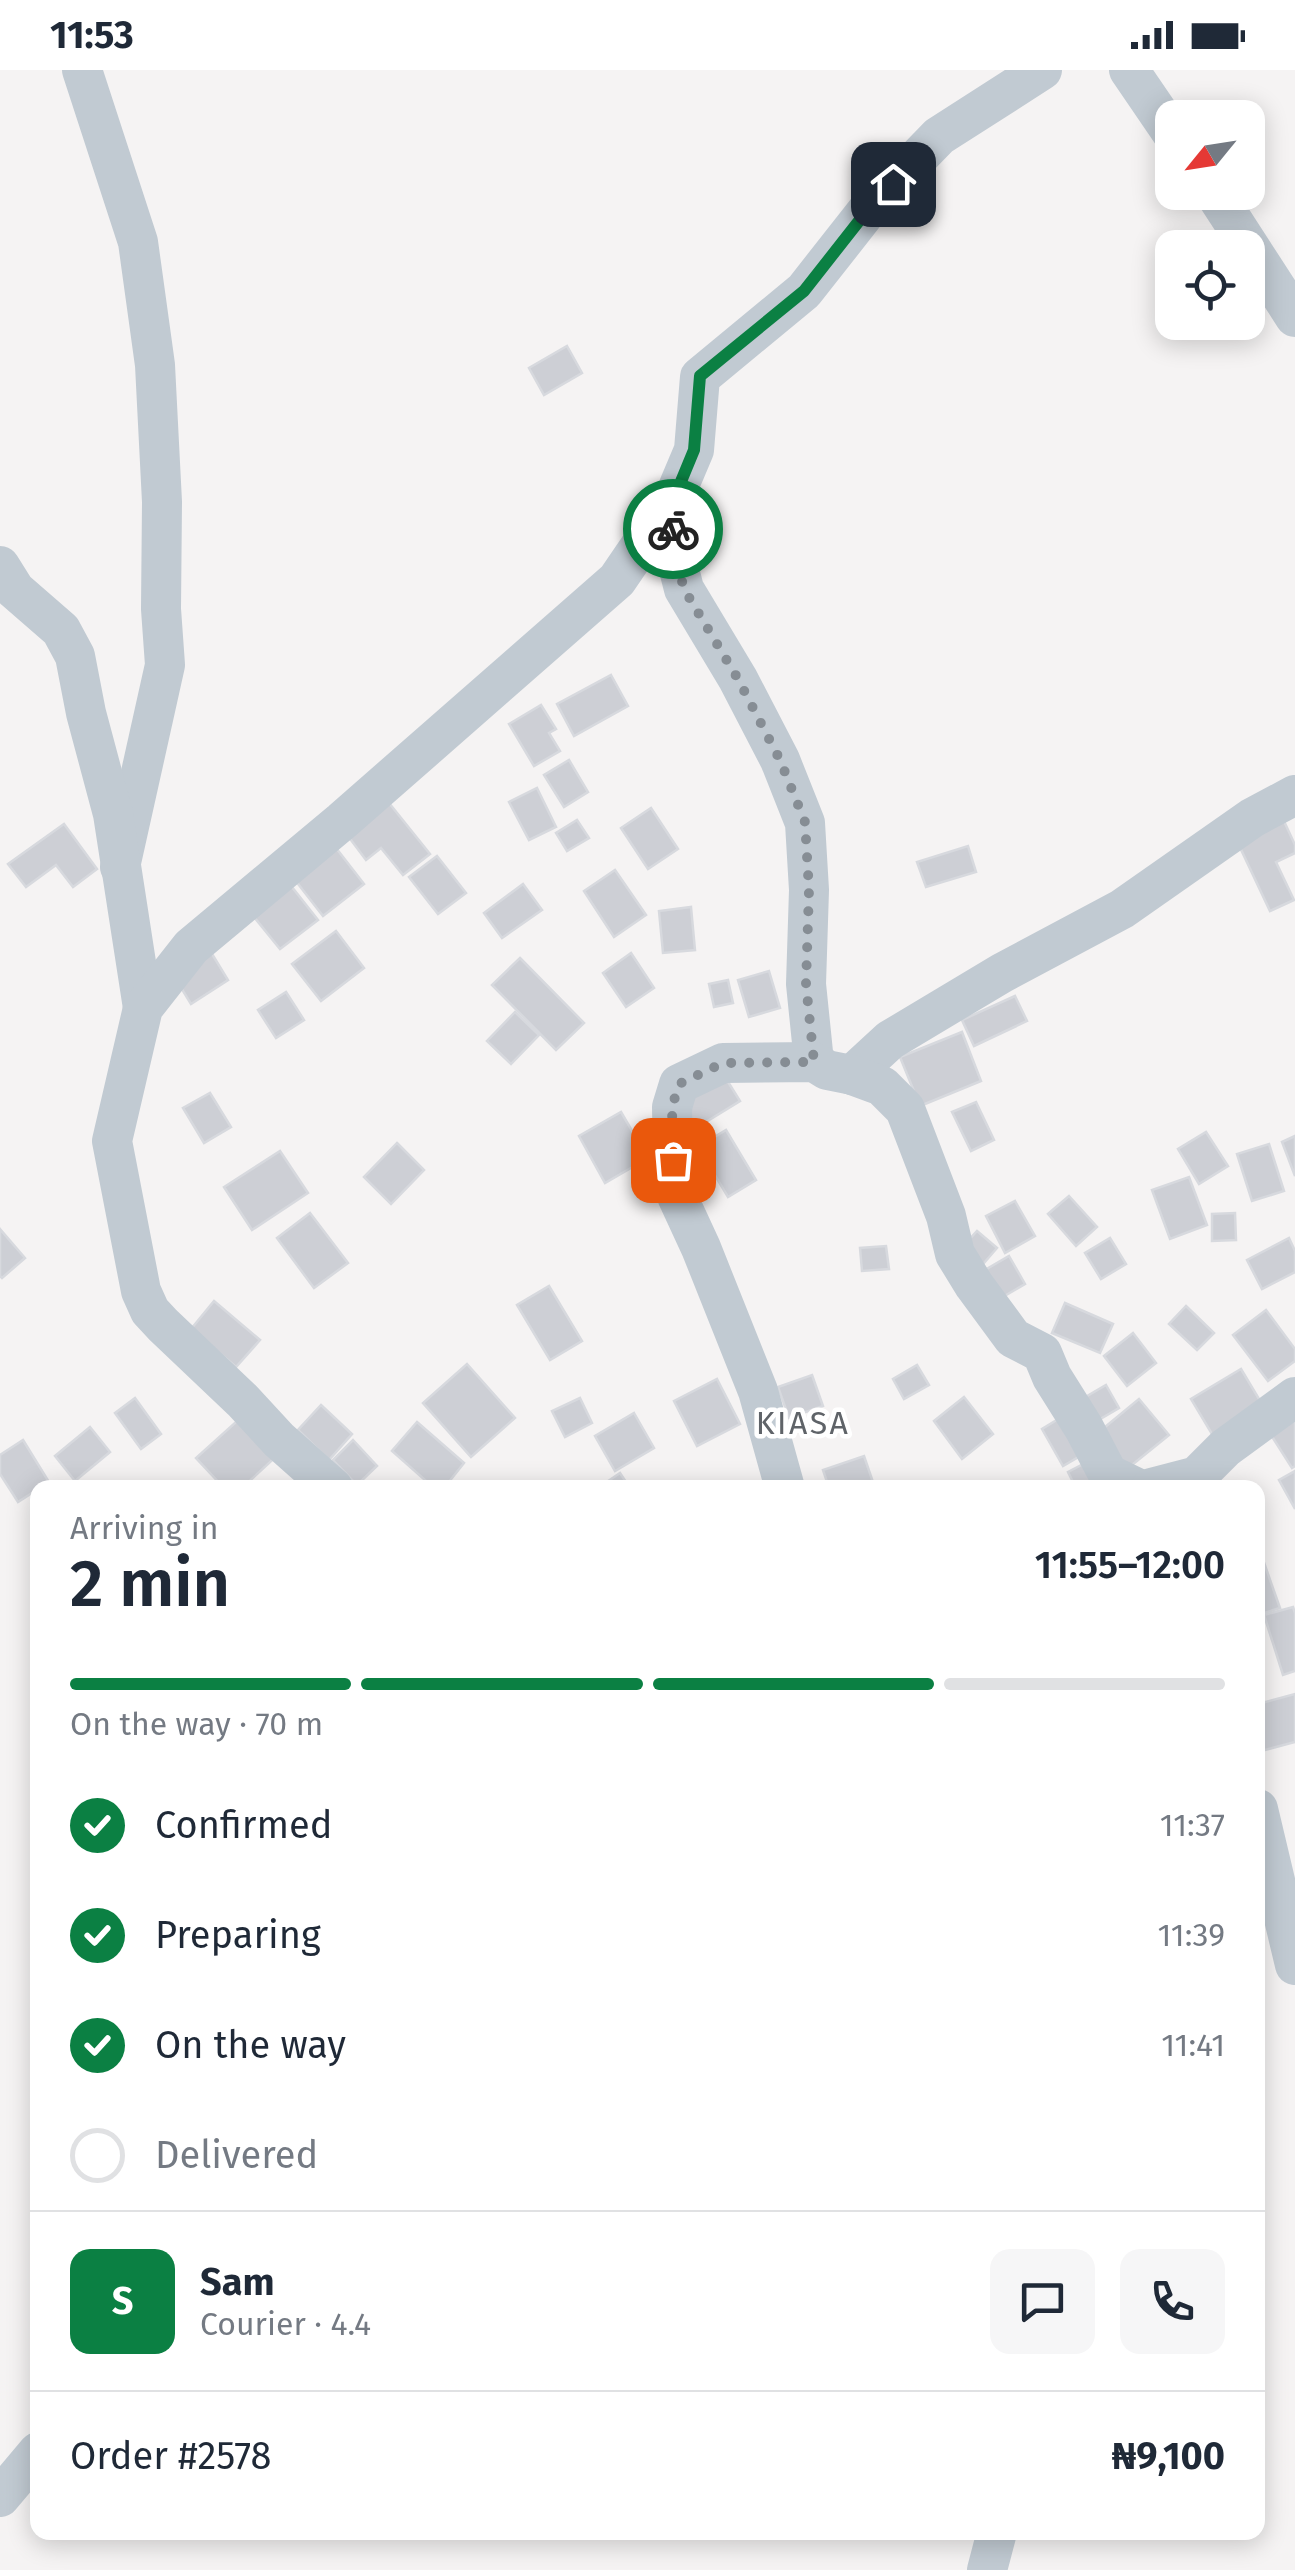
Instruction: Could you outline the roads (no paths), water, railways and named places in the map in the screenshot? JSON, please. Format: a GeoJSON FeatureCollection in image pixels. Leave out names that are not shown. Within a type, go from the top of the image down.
{"type":"FeatureCollection","features":[{"type":"Feature","properties":{"kind":"street"},"geometry":{"type":"LineString","coordinates":[[82,70],[138,242],[155,365],[162,502],[164,665],[120,867]]}},
{"type":"Feature","properties":{"kind":"street"},"geometry":{"type":"LineString","coordinates":[[142,1008],[191,947],[342,821],[617,580],[675,496],[694,450],[700,376],[804,291],[870,207],[939,136],[1042,70]]}},
{"type":"Feature","properties":{"kind":"street"},"geometry":{"type":"LineString","coordinates":[[1129,70],[1155,107]]}},
{"type":"Feature","properties":{"kind":"street"},"geometry":{"type":"LineString","coordinates":[[1226,210],[1295,317]]}},
{"type":"Feature","properties":{"kind":"street"},"geometry":{"type":"LineString","coordinates":[[675,496],[672,542],[684,589],[738,679],[780,760],[805,822],[809,890],[806,984],[814,1062]]}},
{"type":"Feature","properties":{"kind":"street"},"geometry":{"type":"LineString","coordinates":[[0,566],[15,590],[61,630],[75,656],[113,814],[142,1008],[112,1141],[141,1291],[150,1311],[323,1480]]}},
{"type":"Feature","properties":{"kind":"street"},"geometry":{"type":"LineString","coordinates":[[852,1075],[890,1040],[1122,908],[1252,818],[1295,795]]}},
{"type":"Feature","properties":{"kind":"street"},"geometry":{"type":"LineString","coordinates":[[783,1480],[758,1391],[702,1248],[677,1196],[672,1107],[679,1084],[723,1063],[814,1062],[826,1070],[882,1086],[905,1108],[946,1216],[955,1254],[1013,1338],[1042,1353],[1108,1474],[1120,1480]]}},
{"type":"Feature","properties":{"kind":"street"},"geometry":{"type":"LineString","coordinates":[[1200,1480],[1225,1448],[1295,1397]]}},
{"type":"Feature","properties":{"kind":"street"},"geometry":{"type":"LineString","coordinates":[[1265,1838],[1295,1964]]}},
{"type":"Feature","properties":{"kind":"street"},"geometry":{"type":"LineString","coordinates":[[0,2497],[30,2461]]}},
{"type":"Feature","properties":{"kind":"street"},"geometry":{"type":"LineString","coordinates":[[987,2570],[995,2540]]}},
{"type":"Feature","properties":{"kind":"district","name":"KIASA"},"geometry":{"type":"Point","coordinates":[803,1423]}}]}
